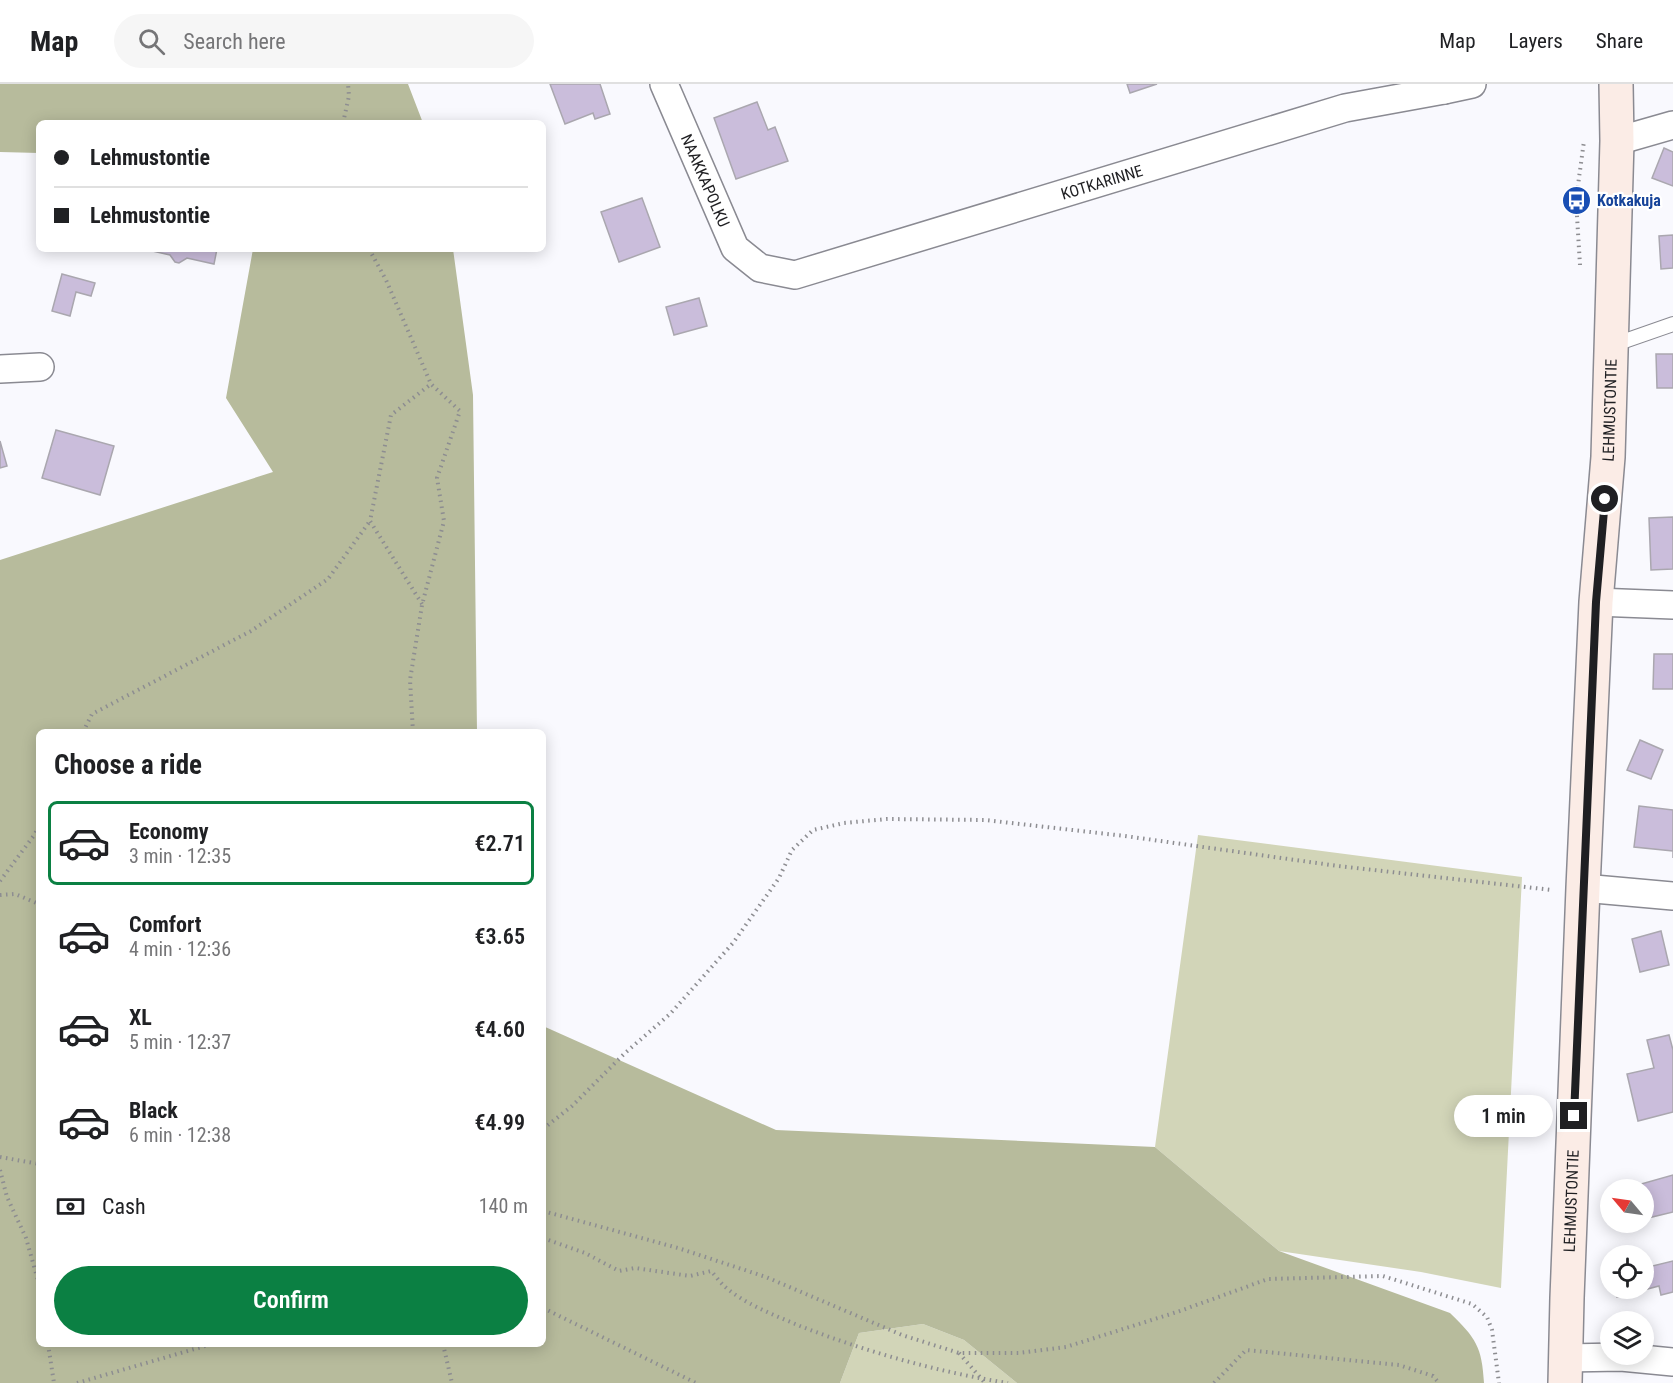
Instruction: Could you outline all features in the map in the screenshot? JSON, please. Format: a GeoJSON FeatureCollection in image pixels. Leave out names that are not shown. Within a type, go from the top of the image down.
{"type":"FeatureCollection","features":[{"type":"Feature","properties":{"kind":"main road","name":"LEHMUSTONTIE"},"geometry":{"type":"LineString","coordinates":[[1565,1370],[1596,602],[1608,458],[1617,141],[1616,84]]}},
{"type":"Feature","properties":{"kind":"street","name":"NAAKKAPOLKU"},"geometry":{"type":"LineString","coordinates":[[664,84],[735,248],[760,268]]}},
{"type":"Feature","properties":{"kind":"street"},"geometry":{"type":"LineString","coordinates":[[1443,87],[1472,84]]}},
{"type":"Feature","properties":{"kind":"street","name":"KOTKARINNE"},"geometry":{"type":"LineString","coordinates":[[760,268],[795,275],[1346,108],[1443,87]]}},
{"type":"Feature","properties":{"kind":"street"},"geometry":{"type":"LineString","coordinates":[[1617,141],[1673,125]]}},
{"type":"Feature","properties":{"kind":"street"},"geometry":{"type":"LineString","coordinates":[[0,369],[40,367]]}},
{"type":"Feature","properties":{"kind":"street"},"geometry":{"type":"LineString","coordinates":[[1596,602],[1673,605]]}},
{"type":"Feature","properties":{"kind":"street"},"geometry":{"type":"LineString","coordinates":[[1583,888],[1673,896]]}},
{"type":"Feature","properties":{"kind":"street"},"geometry":{"type":"LineString","coordinates":[[1565,1370],[1621,1357],[1673,1362]]}},
{"type":"Feature","properties":{"kind":"lane"},"geometry":{"type":"LineString","coordinates":[[1611,345],[1673,324]]}},
{"type":"Feature","properties":{"kind":"path"},"geometry":{"type":"LineString","coordinates":[[344,120],[348,84]]}},
{"type":"Feature","properties":{"kind":"path"},"geometry":{"type":"LineString","coordinates":[[371,252],[386,280],[431,384],[460,411],[437,478],[444,521],[422,605],[410,680],[413,729]]}},
{"type":"Feature","properties":{"kind":"path"},"geometry":{"type":"LineString","coordinates":[[84,729],[92,714],[251,631],[328,579],[370,520],[391,415],[431,384]]}},
{"type":"Feature","properties":{"kind":"path"},"geometry":{"type":"LineString","coordinates":[[370,520],[422,605]]}},
{"type":"Feature","properties":{"kind":"path"},"geometry":{"type":"LineString","coordinates":[[546,1127],[572,1106],[625,1053],[670,1014],[733,943],[779,878],[792,850],[813,830],[844,823],[887,819],[985,820],[1338,866],[1547,890],[1583,888]]}},
{"type":"Feature","properties":{"kind":"path"},"geometry":{"type":"LineString","coordinates":[[0,881],[36,832]]}},
{"type":"Feature","properties":{"kind":"path"},"geometry":{"type":"LineString","coordinates":[[0,895],[15,894],[36,903]]}},
{"type":"Feature","properties":{"kind":"path"},"geometry":{"type":"LineString","coordinates":[[0,1157],[36,1163]]}},
{"type":"Feature","properties":{"kind":"path"},"geometry":{"type":"LineString","coordinates":[[0,1170],[7,1197],[26,1238],[36,1273]]}},
{"type":"Feature","properties":{"kind":"path"},"geometry":{"type":"LineString","coordinates":[[546,1212],[678,1248],[766,1277],[902,1335],[959,1353],[1018,1353],[1066,1347],[1177,1312],[1268,1279],[1383,1276],[1472,1304],[1487,1317],[1492,1330],[1499,1383]]}},
{"type":"Feature","properties":{"kind":"path"},"geometry":{"type":"LineString","coordinates":[[546,1239],[585,1253],[619,1271],[635,1268],[690,1276],[711,1270],[723,1285],[781,1318],[878,1352],[984,1381],[1008,1383]]}},
{"type":"Feature","properties":{"kind":"path"},"geometry":{"type":"LineString","coordinates":[[546,1309],[696,1383]]}},
{"type":"Feature","properties":{"kind":"path"},"geometry":{"type":"LineString","coordinates":[[48,1347],[54,1383]]}},
{"type":"Feature","properties":{"kind":"path"},"geometry":{"type":"LineString","coordinates":[[77,1383],[202,1347]]}},
{"type":"Feature","properties":{"kind":"path"},"geometry":{"type":"LineString","coordinates":[[444,1347],[452,1383]]}},
{"type":"Feature","properties":{"kind":"path"},"geometry":{"type":"LineString","coordinates":[[1214,1383],[1246,1350],[1399,1365],[1433,1376],[1439,1383]]}},
{"type":"Feature","properties":{"kind":"path"},"geometry":{"type":"LineString","coordinates":[[959,1353],[984,1381]]}},
{"type":"Feature","properties":{"kind":"green space"},"geometry":{"type":"Polygon","coordinates":[[[0,84],[408,84],[422,120],[36,120],[36,153],[0,152],[0,84]]]}},
{"type":"Feature","properties":{"kind":"green space"},"geometry":{"type":"Polygon","coordinates":[[[252,252],[453,252],[473,395],[477,729],[36,729],[36,1347],[546,1347],[546,1027],[776,1130],[1155,1147],[1279,1251],[1450,1313],[1466,1329],[1476,1344],[1482,1360],[1484,1383],[1017,1383],[964,1340],[923,1324],[859,1333],[840,1383],[0,1383],[0,560],[273,472],[226,398],[252,252]]]}},
{"type":"Feature","properties":{"kind":"green space"},"geometry":{"type":"Polygon","coordinates":[[[1198,835],[1522,877],[1501,1288],[1421,1272],[1279,1251],[1155,1147],[1198,835]]]}},
{"type":"Feature","properties":{"kind":"green space"},"geometry":{"type":"Polygon","coordinates":[[[923,1324],[964,1340],[1017,1383],[840,1383],[859,1333],[923,1324]]]}},
{"type":"Feature","properties":{"kind":"building"},"geometry":{"type":"Polygon","coordinates":[[[550,84],[600,84],[610,114],[595,119],[593,113],[565,124],[550,84]]]}},
{"type":"Feature","properties":{"kind":"building"},"geometry":{"type":"Polygon","coordinates":[[[1127,84],[1157,84],[1130,93],[1127,84]]]}},
{"type":"Feature","properties":{"kind":"building"},"geometry":{"type":"Polygon","coordinates":[[[757,102],[768,130],[775,127],[788,161],[736,179],[714,118],[757,102]]]}},
{"type":"Feature","properties":{"kind":"building"},"geometry":{"type":"Polygon","coordinates":[[[1664,148],[1673,152],[1673,186],[1652,178],[1664,148]]]}},
{"type":"Feature","properties":{"kind":"building"},"geometry":{"type":"Polygon","coordinates":[[[642,198],[660,247],[619,262],[601,212],[642,198]]]}},
{"type":"Feature","properties":{"kind":"building"},"geometry":{"type":"Polygon","coordinates":[[[1673,235],[1673,268],[1661,269],[1659,236],[1673,235]]]}},
{"type":"Feature","properties":{"kind":"building"},"geometry":{"type":"Polygon","coordinates":[[[156,252],[216,252],[214,264],[187,258],[179,263],[175,262],[170,255],[156,252]]]}},
{"type":"Feature","properties":{"kind":"building"},"geometry":{"type":"Polygon","coordinates":[[[62,274],[95,283],[91,296],[76,292],[70,316],[52,311],[62,274]]]}},
{"type":"Feature","properties":{"kind":"building"},"geometry":{"type":"Polygon","coordinates":[[[699,298],[707,326],[674,335],[666,307],[699,298]]]}},
{"type":"Feature","properties":{"kind":"building"},"geometry":{"type":"Polygon","coordinates":[[[1656,354],[1673,354],[1673,388],[1657,388],[1656,354]]]}},
{"type":"Feature","properties":{"kind":"building"},"geometry":{"type":"Polygon","coordinates":[[[56,430],[114,446],[100,495],[42,478],[56,430]]]}},
{"type":"Feature","properties":{"kind":"building"},"geometry":{"type":"Polygon","coordinates":[[[0,441],[7,466],[0,468],[0,441]]]}},
{"type":"Feature","properties":{"kind":"building"},"geometry":{"type":"Polygon","coordinates":[[[1673,517],[1673,569],[1651,570],[1649,518],[1673,517]]]}},
{"type":"Feature","properties":{"kind":"building"},"geometry":{"type":"Polygon","coordinates":[[[1654,654],[1673,654],[1673,689],[1653,689],[1654,654]]]}},
{"type":"Feature","properties":{"kind":"building"},"geometry":{"type":"Polygon","coordinates":[[[1640,740],[1663,750],[1651,779],[1627,770],[1640,740]]]}},
{"type":"Feature","properties":{"kind":"building"},"geometry":{"type":"Polygon","coordinates":[[[1639,806],[1673,810],[1673,851],[1634,847],[1639,806]]]}},
{"type":"Feature","properties":{"kind":"building"},"geometry":{"type":"Polygon","coordinates":[[[1661,931],[1669,965],[1640,972],[1632,939],[1661,931]]]}},
{"type":"Feature","properties":{"kind":"building"},"geometry":{"type":"Polygon","coordinates":[[[1669,1035],[1673,1050],[1673,1112],[1638,1121],[1627,1074],[1654,1068],[1647,1040],[1669,1035]]]}},
{"type":"Feature","properties":{"kind":"building"},"geometry":{"type":"Polygon","coordinates":[[[1673,1175],[1673,1212],[1654,1217],[1654,1180],[1673,1175]]]}},
{"type":"Feature","properties":{"kind":"building"},"geometry":{"type":"Polygon","coordinates":[[[1673,1261],[1673,1292],[1661,1295],[1659,1286],[1654,1287],[1654,1266],[1673,1261]]]}},
{"type":"Feature","properties":{"kind":"place","name":"Kotkakuja"},"geometry":{"type":"Point","coordinates":[1576,200]}},
{"type":"Feature","properties":{"kind":"route"},"geometry":{"type":"LineString","coordinates":[[1574,1116],[1596,602],[1605,499]]}}]}
